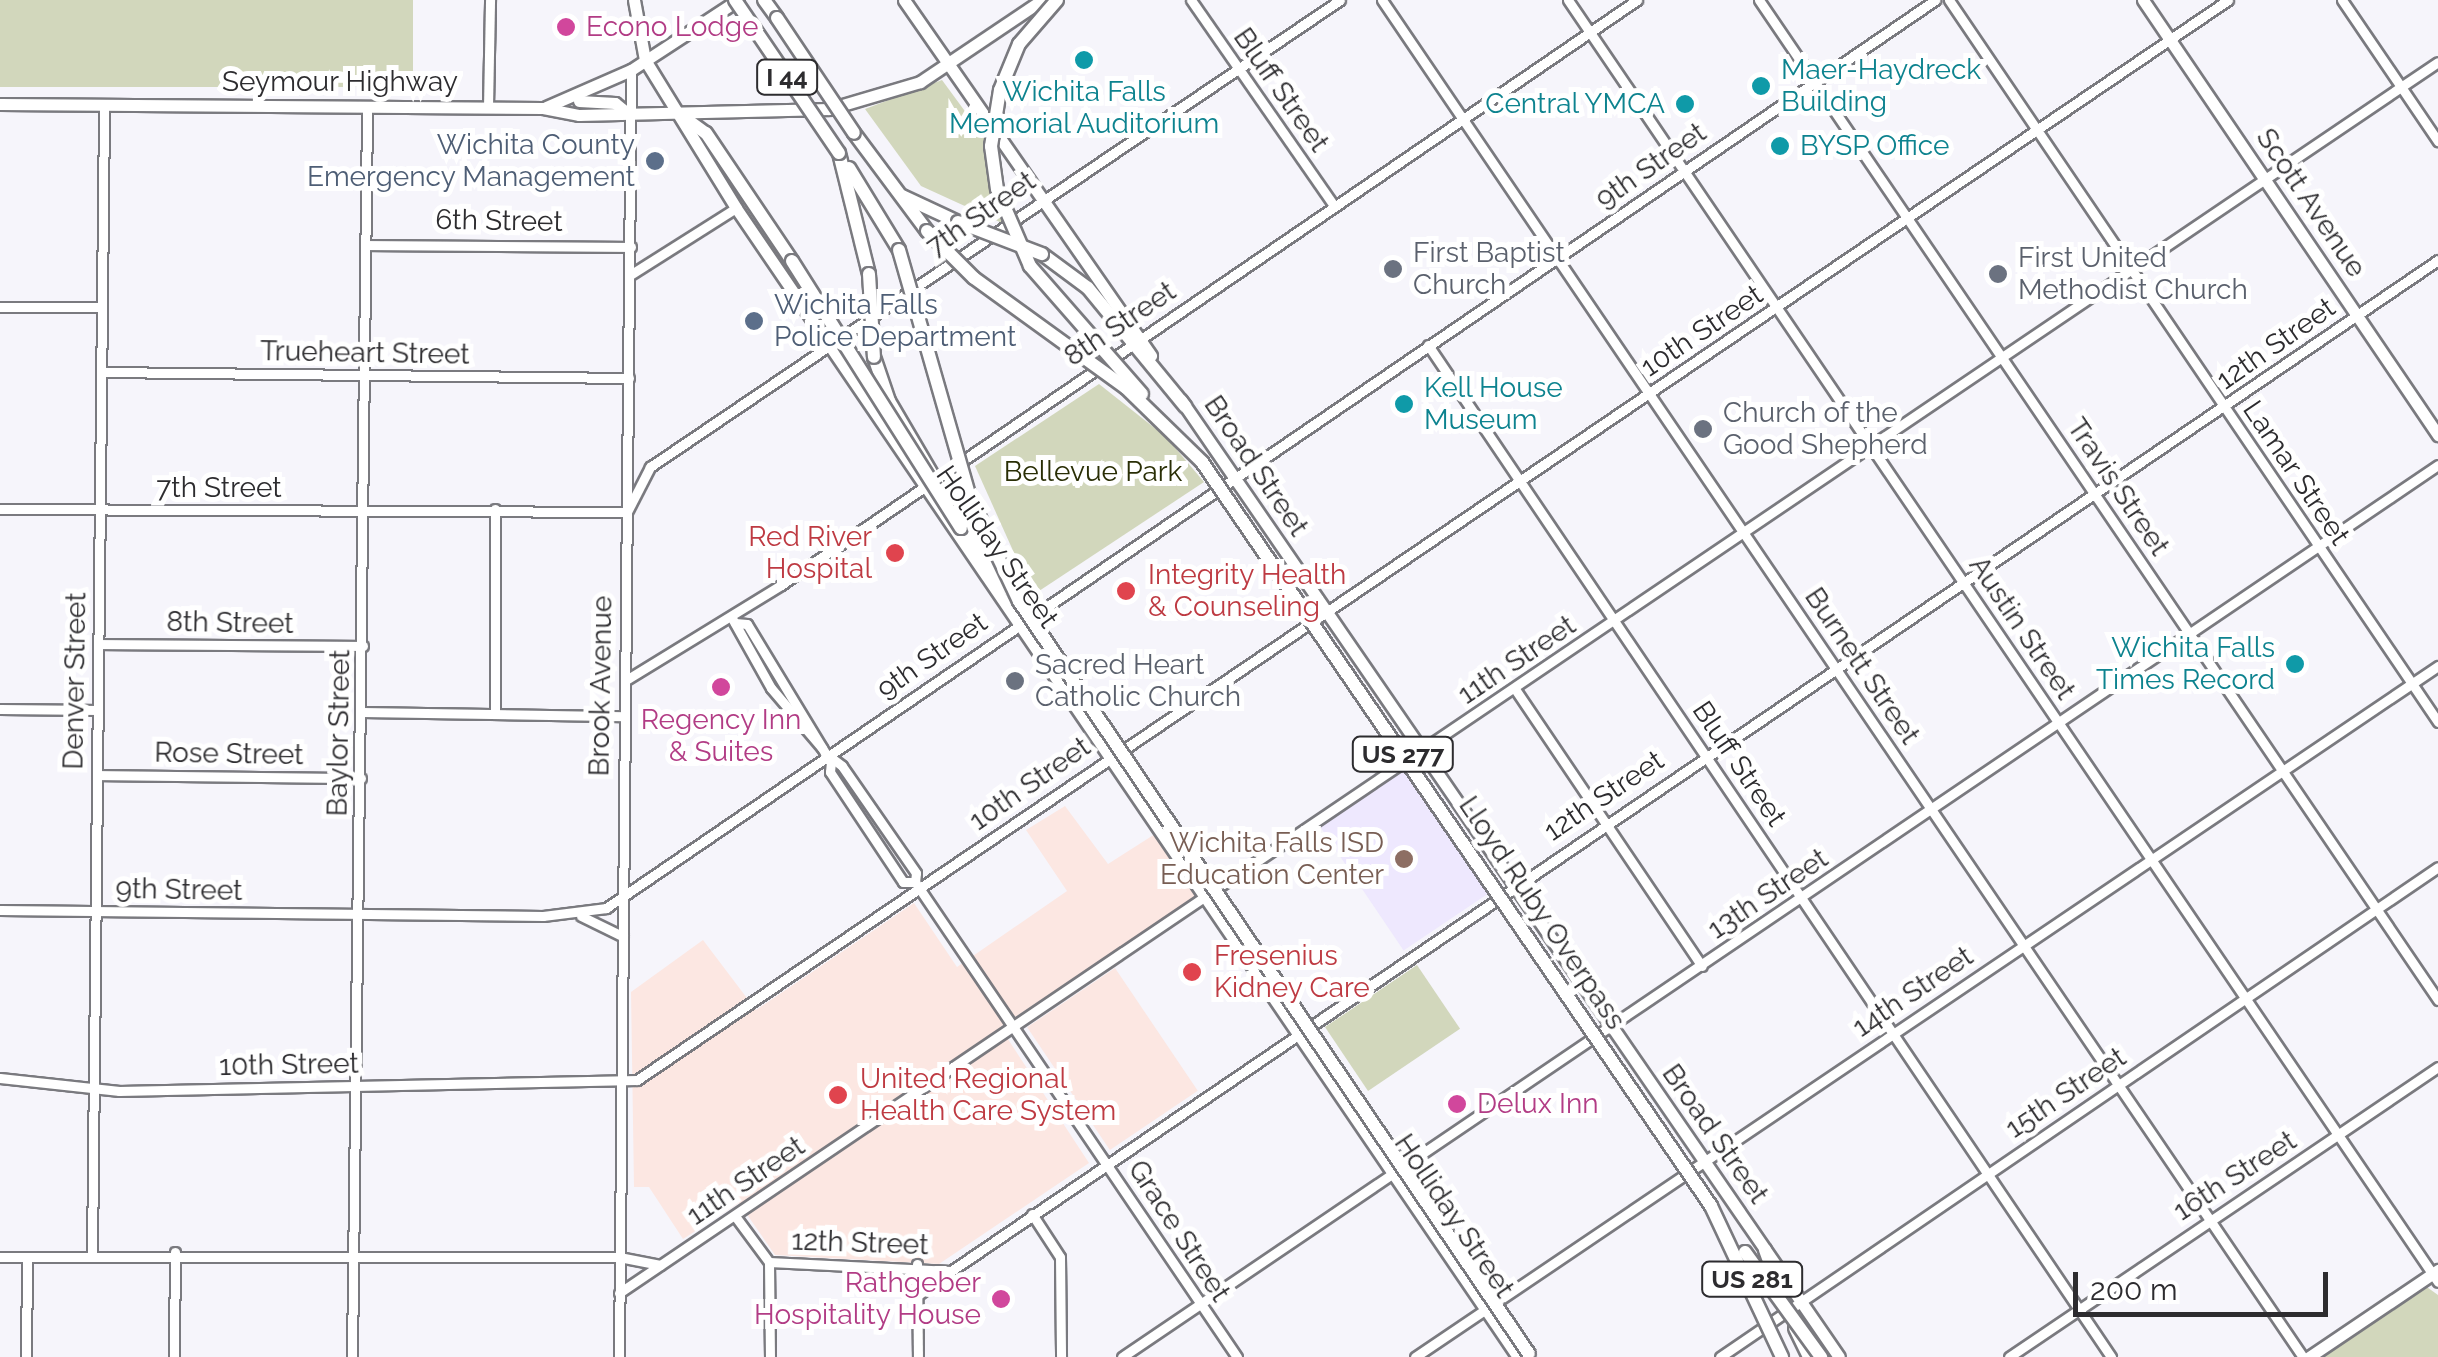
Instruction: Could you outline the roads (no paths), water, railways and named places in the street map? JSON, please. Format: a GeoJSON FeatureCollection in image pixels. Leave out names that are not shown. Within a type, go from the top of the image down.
{"type":"FeatureCollection","features":[{"type":"Feature","properties":{"kind":"highway","name":"I 44"},"geometry":{"type":"LineString","coordinates":[[736,0],[839,154]]}},
{"type":"Feature","properties":{"kind":"highway","name":"I 44"},"geometry":{"type":"LineString","coordinates":[[764,0],[895,193]]}},
{"type":"Feature","properties":{"kind":"highway"},"geometry":{"type":"LineString","coordinates":[[1057,0],[1019,44],[1000,90],[991,146],[997,189],[1030,266],[1159,416]]}},
{"type":"Feature","properties":{"kind":"highway"},"geometry":{"type":"LineString","coordinates":[[678,113],[706,133],[792,261],[898,437],[1018,601],[1528,1356]]}},
{"type":"Feature","properties":{"kind":"highway"},"geometry":{"type":"LineString","coordinates":[[839,154],[899,250],[923,312],[970,497],[1018,601]]}},
{"type":"Feature","properties":{"kind":"highway"},"geometry":{"type":"LineString","coordinates":[[839,154],[869,274],[874,357],[889,400],[938,475],[959,535]]}},
{"type":"Feature","properties":{"kind":"highway"},"geometry":{"type":"LineString","coordinates":[[895,193],[1042,254],[1088,288],[1185,406]]}},
{"type":"Feature","properties":{"kind":"highway","name":"Lloyd Ruby Overpass"},"geometry":{"type":"LineString","coordinates":[[895,193],[974,278],[1159,416],[1231,502],[1711,1206],[1782,1357]]}},
{"type":"Feature","properties":{"kind":"highway","name":"US 277"},"geometry":{"type":"LineString","coordinates":[[1711,1206],[1821,1357]]}},
{"type":"Feature","properties":{"kind":"highway"},"geometry":{"type":"LineString","coordinates":[[1765,1250],[1809,1357]]}},
{"type":"Feature","properties":{"kind":"main road","name":"Holliday Street"},"geometry":{"type":"LineString","coordinates":[[634,0],[645,60],[736,208],[1485,1308],[1528,1356]]}},
{"type":"Feature","properties":{"kind":"main road"},"geometry":{"type":"LineString","coordinates":[[543,108],[570,101],[631,70],[736,0]]}},
{"type":"Feature","properties":{"kind":"main road"},"geometry":{"type":"LineString","coordinates":[[904,0],[1134,341]]}},
{"type":"Feature","properties":{"kind":"main road"},"geometry":{"type":"LineString","coordinates":[[678,113],[829,109],[893,93],[948,66],[1042,0]]}},
{"type":"Feature","properties":{"kind":"main road","name":"Scott Avenue"},"geometry":{"type":"LineString","coordinates":[[2143,0],[2438,435]]}},
{"type":"Feature","properties":{"kind":"main road","name":"Brook Avenue"},"geometry":{"type":"LineString","coordinates":[[631,70],[634,16]]}},
{"type":"Feature","properties":{"kind":"main road"},"geometry":{"type":"LineString","coordinates":[[570,101],[615,103],[630,115]]}},
{"type":"Feature","properties":{"kind":"main road","name":"Seymour Highway"},"geometry":{"type":"LineString","coordinates":[[0,104],[488,107],[630,115],[678,113]]}},
{"type":"Feature","properties":{"kind":"main road","name":"Broad Street"},"geometry":{"type":"LineString","coordinates":[[1185,406],[1838,1357]]}},
{"type":"Feature","properties":{"kind":"main road"},"geometry":{"type":"LineString","coordinates":[[2306,1357],[2436,1275]]}},
{"type":"Feature","properties":{"kind":"street"},"geometry":{"type":"LineString","coordinates":[[488,107],[490,0]]}},
{"type":"Feature","properties":{"kind":"street","name":"Bluff Street"},"geometry":{"type":"LineString","coordinates":[[1191,0],[1334,206]]}},
{"type":"Feature","properties":{"kind":"street","name":"7th Street"},"geometry":{"type":"LineString","coordinates":[[628,470],[650,467],[1340,0]]}},
{"type":"Feature","properties":{"kind":"street","name":"Burnett Street"},"geometry":{"type":"LineString","coordinates":[[1382,0],[2306,1357]]}},
{"type":"Feature","properties":{"kind":"street","name":"Austin Street"},"geometry":{"type":"LineString","coordinates":[[1568,0],[2436,1275]]}},
{"type":"Feature","properties":{"kind":"street","name":"8th Street"},"geometry":{"type":"LineString","coordinates":[[626,680],[733,620],[923,485],[1636,0]]}},
{"type":"Feature","properties":{"kind":"street","name":"Travis Street"},"geometry":{"type":"LineString","coordinates":[[1759,0],[2438,1000]]}},
{"type":"Feature","properties":{"kind":"street","name":"9th Street"},"geometry":{"type":"LineString","coordinates":[[0,910],[578,916],[623,896],[1935,0]]}},
{"type":"Feature","properties":{"kind":"street","name":"Lamar Street"},"geometry":{"type":"LineString","coordinates":[[1949,0],[2438,722]]}},
{"type":"Feature","properties":{"kind":"street","name":"10th Street"},"geometry":{"type":"LineString","coordinates":[[0,1078],[94,1086],[622,1085],[2228,0]]}},
{"type":"Feature","properties":{"kind":"street"},"geometry":{"type":"LineString","coordinates":[[2342,0],[2438,141]]}},
{"type":"Feature","properties":{"kind":"street","name":"11th Street"},"geometry":{"type":"LineString","coordinates":[[619,1294],[2438,62]]}},
{"type":"Feature","properties":{"kind":"street","name":"Brook Avenue"},"geometry":{"type":"LineString","coordinates":[[618,1357],[631,70]]}},
{"type":"Feature","properties":{"kind":"street","name":"Denver Street"},"geometry":{"type":"LineString","coordinates":[[92,1256],[104,106]]}},
{"type":"Feature","properties":{"kind":"street","name":"Baylor Street"},"geometry":{"type":"LineString","coordinates":[[352,1357],[362,778],[367,108]]}},
{"type":"Feature","properties":{"kind":"street"},"geometry":{"type":"LineString","coordinates":[[630,274],[736,208]]}},
{"type":"Feature","properties":{"kind":"street","name":"6th Street"},"geometry":{"type":"LineString","coordinates":[[366,245],[631,247]]}},
{"type":"Feature","properties":{"kind":"street","name":"12th Street"},"geometry":{"type":"LineString","coordinates":[[768,1262],[917,1264],[951,1271],[1604,822],[1964,584],[2438,260]]}},
{"type":"Feature","properties":{"kind":"street"},"geometry":{"type":"LineString","coordinates":[[0,307],[102,308]]}},
{"type":"Feature","properties":{"kind":"street","name":"Bluff Street"},"geometry":{"type":"LineString","coordinates":[[1428,346],[2111,1357]]}},
{"type":"Feature","properties":{"kind":"street","name":"Trueheart Street"},"geometry":{"type":"LineString","coordinates":[[101,372],[629,378]]}},
{"type":"Feature","properties":{"kind":"street","name":"13th Street"},"geometry":{"type":"LineString","coordinates":[[1122,1357],[2438,465]]}},
{"type":"Feature","properties":{"kind":"street","name":"7th Street"},"geometry":{"type":"LineString","coordinates":[[0,509],[627,512],[650,467]]}},
{"type":"Feature","properties":{"kind":"street"},"geometry":{"type":"LineString","coordinates":[[494,714],[495,510]]}},
{"type":"Feature","properties":{"kind":"street","name":"Grace Street"},"geometry":{"type":"LineString","coordinates":[[733,620],[747,624],[792,693],[826,754],[830,772],[904,882],[917,885],[1236,1357]]}},
{"type":"Feature","properties":{"kind":"street","name":"Grace Street"},"geometry":{"type":"LineString","coordinates":[[733,620],[781,702],[826,754]]}},
{"type":"Feature","properties":{"kind":"street","name":"8th Street"},"geometry":{"type":"LineString","coordinates":[[98,644],[362,646]]}},
{"type":"Feature","properties":{"kind":"street","name":"14th Street"},"geometry":{"type":"LineString","coordinates":[[1415,1357],[2438,666]]}},
{"type":"Feature","properties":{"kind":"street"},"geometry":{"type":"LineString","coordinates":[[1515,689],[1702,966]]}},
{"type":"Feature","properties":{"kind":"street"},"geometry":{"type":"LineString","coordinates":[[781,702],[792,693]]}},
{"type":"Feature","properties":{"kind":"street"},"geometry":{"type":"LineString","coordinates":[[0,709],[98,710]]}},
{"type":"Feature","properties":{"kind":"street"},"geometry":{"type":"LineString","coordinates":[[362,712],[625,716]]}},
{"type":"Feature","properties":{"kind":"street","name":"Rose Street"},"geometry":{"type":"LineString","coordinates":[[97,776],[362,778]]}},
{"type":"Feature","properties":{"kind":"street","name":"15th Street"},"geometry":{"type":"LineString","coordinates":[[1720,1357],[2438,867]]}},
{"type":"Feature","properties":{"kind":"street"},"geometry":{"type":"LineString","coordinates":[[578,916],[622,936]]}},
{"type":"Feature","properties":{"kind":"street","name":"16th Street"},"geometry":{"type":"LineString","coordinates":[[2008,1357],[2438,1068]]}},
{"type":"Feature","properties":{"kind":"street"},"geometry":{"type":"LineString","coordinates":[[1032,1214],[1060,1257],[1060,1357]]}},
{"type":"Feature","properties":{"kind":"street"},"geometry":{"type":"LineString","coordinates":[[735,1216],[768,1262],[770,1357]]}},
{"type":"Feature","properties":{"kind":"street"},"geometry":{"type":"LineString","coordinates":[[0,1258],[175,1252],[619,1257],[662,1264]]}},
{"type":"Feature","properties":{"kind":"street"},"geometry":{"type":"LineString","coordinates":[[174,1357],[175,1252]]}},
{"type":"Feature","properties":{"kind":"street"},"geometry":{"type":"LineString","coordinates":[[26,1357],[27,1258]]}},
{"type":"Feature","properties":{"kind":"street"},"geometry":{"type":"LineString","coordinates":[[917,1264],[918,1357]]}},
{"type":"Feature","properties":{"kind":"street"},"geometry":{"type":"LineString","coordinates":[[918,1295],[951,1271]]}},
{"type":"Feature","properties":{"kind":"place","name":"Econo Lodge"},"geometry":{"type":"Point","coordinates":[566,27]}},
{"type":"Feature","properties":{"kind":"place","name":"Wichita Falls Memorial Auditorium"},"geometry":{"type":"Point","coordinates":[1084,60]}},
{"type":"Feature","properties":{"kind":"place","name":"Maer-Haydreck Building"},"geometry":{"type":"Point","coordinates":[1761,86]}},
{"type":"Feature","properties":{"kind":"place","name":"Central YMCA"},"geometry":{"type":"Point","coordinates":[1685,104]}},
{"type":"Feature","properties":{"kind":"place","name":"BYSP Office"},"geometry":{"type":"Point","coordinates":[1780,146]}},
{"type":"Feature","properties":{"kind":"place","name":"Wichita County Emergency Management"},"geometry":{"type":"Point","coordinates":[655,161]}},
{"type":"Feature","properties":{"kind":"place","name":"First Baptist Church"},"geometry":{"type":"Point","coordinates":[1393,269]}},
{"type":"Feature","properties":{"kind":"place","name":"First United Methodist Church"},"geometry":{"type":"Point","coordinates":[1998,274]}},
{"type":"Feature","properties":{"kind":"place","name":"Wichita Falls Police Department"},"geometry":{"type":"Point","coordinates":[754,321]}},
{"type":"Feature","properties":{"kind":"place","name":"Kell House Museum"},"geometry":{"type":"Point","coordinates":[1404,404]}},
{"type":"Feature","properties":{"kind":"place","name":"Church of the Good Shepherd"},"geometry":{"type":"Point","coordinates":[1703,429]}},
{"type":"Feature","properties":{"kind":"place","name":"Red River Hospital"},"geometry":{"type":"Point","coordinates":[895,553]}},
{"type":"Feature","properties":{"kind":"place","name":"Integrity Health & Counseling"},"geometry":{"type":"Point","coordinates":[1126,591]}},
{"type":"Feature","properties":{"kind":"place","name":"Wichita Falls Times Record"},"geometry":{"type":"Point","coordinates":[2295,664]}},
{"type":"Feature","properties":{"kind":"place","name":"Sacred Heart Catholic Church"},"geometry":{"type":"Point","coordinates":[1015,681]}},
{"type":"Feature","properties":{"kind":"place","name":"Regency Inn & Suites"},"geometry":{"type":"Point","coordinates":[721,687]}},
{"type":"Feature","properties":{"kind":"place","name":"Wichita Falls ISD Education Center"},"geometry":{"type":"Point","coordinates":[1404,859]}},
{"type":"Feature","properties":{"kind":"place","name":"Fresenius Kidney Care"},"geometry":{"type":"Point","coordinates":[1192,972]}},
{"type":"Feature","properties":{"kind":"place","name":"United Regional Health Care System"},"geometry":{"type":"Point","coordinates":[838,1095]}},
{"type":"Feature","properties":{"kind":"place","name":"Delux Inn"},"geometry":{"type":"Point","coordinates":[1457,1104]}},
{"type":"Feature","properties":{"kind":"place","name":"Rathgeber Hospitality House"},"geometry":{"type":"Point","coordinates":[1001,1299]}},
{"type":"Feature","properties":{"kind":"park label","name":"Bellevue Park"},"geometry":{"type":"Point","coordinates":[1093,472]}}]}
